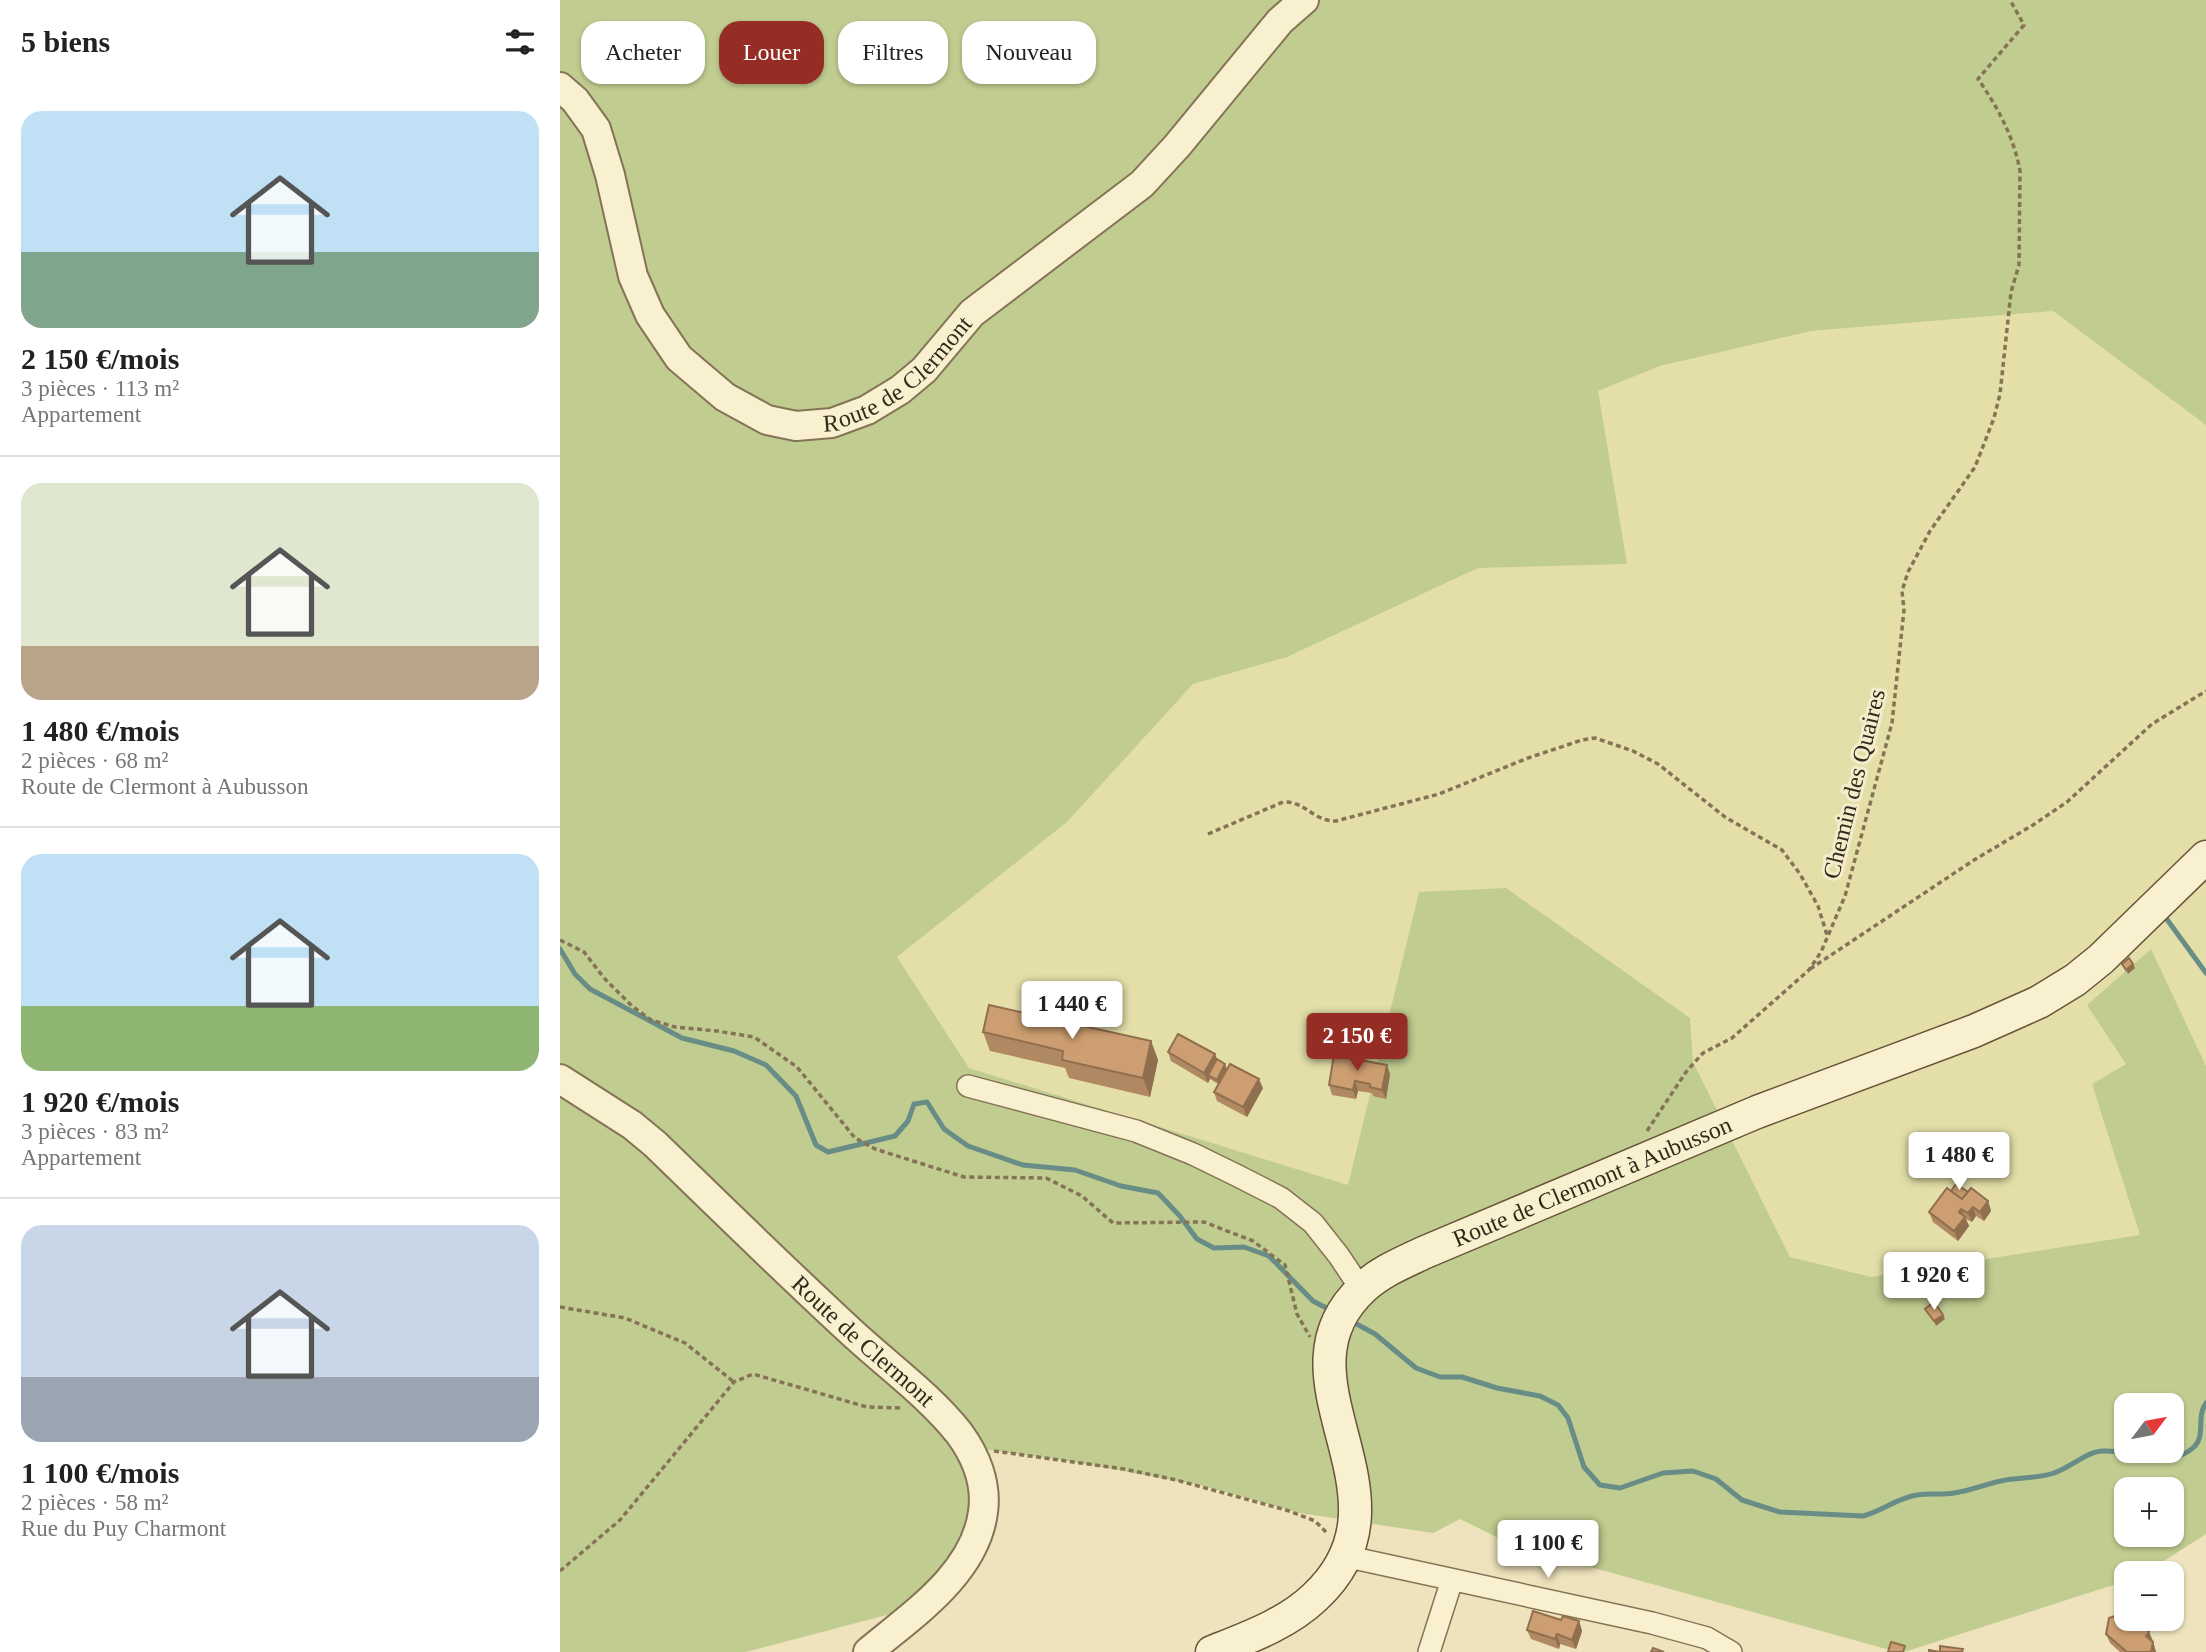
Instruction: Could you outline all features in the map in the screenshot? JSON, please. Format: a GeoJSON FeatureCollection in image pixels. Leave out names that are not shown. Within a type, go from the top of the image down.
{"type":"FeatureCollection","features":[{"type":"Feature","properties":{"kind":"main road","name":"Route de Clermont à Aubusson"},"geometry":{"type":"LineString","coordinates":[[1212,1652],[1275,1624],[1307,1604],[1329,1582],[1344,1556],[1353,1528],[1356,1498],[1328,1369],[1330,1348],[1337,1326],[1361,1289],[1389,1269],[1411,1258],[1723,1126],[1986,1026],[2039,1002],[2075,980],[2101,959],[2206,857]]}},
{"type":"Feature","properties":{"kind":"street","name":"Route de Clermont"},"geometry":{"type":"LineString","coordinates":[[560,87],[575,100],[596,129],[610,174],[632,276],[650,315],[679,358],[725,397],[767,420],[796,426],[832,423],[867,410],[900,390],[924,370],[972,313],[1142,184],[1177,146],[1280,21],[1304,0]]}},
{"type":"Feature","properties":{"kind":"street","name":"Route de Clermont"},"geometry":{"type":"LineString","coordinates":[[560,1079],[632,1125],[656,1144],[846,1328],[929,1401],[958,1433],[975,1459],[983,1486],[984,1510],[976,1540],[955,1573],[938,1591],[868,1652]]}},
{"type":"Feature","properties":{"kind":"street"},"geometry":{"type":"LineString","coordinates":[[968,1086],[1136,1131],[1193,1154],[1281,1198],[1313,1223],[1361,1289]]}},
{"type":"Feature","properties":{"kind":"street"},"geometry":{"type":"LineString","coordinates":[[1344,1556],[1651,1623],[1707,1638],[1731,1652]]}},
{"type":"Feature","properties":{"kind":"street"},"geometry":{"type":"LineString","coordinates":[[1429,1652],[1452,1580]]}},
{"type":"Feature","properties":{"kind":"path","name":"Chemin des Quaires"},"geometry":{"type":"LineString","coordinates":[[1642,1139],[1686,1072],[1703,1053],[1732,1038],[1809,970],[1828,937],[1845,896],[1892,723],[1903,622],[1902,590],[1908,572],[1930,531],[1975,467],[2000,394],[2011,292],[2019,265],[2020,171],[2018,159],[1997,106],[1978,79],[2024,25],[2010,0]]}},
{"type":"Feature","properties":{"kind":"path"},"geometry":{"type":"LineString","coordinates":[[1809,970],[2067,802],[2152,724],[2206,691]]}},
{"type":"Feature","properties":{"kind":"path"},"geometry":{"type":"LineString","coordinates":[[1208,834],[1283,802],[1293,802],[1324,821],[1336,821],[1439,794],[1539,755],[1595,738],[1633,751],[1658,764],[1725,817],[1782,850],[1818,906],[1828,937]]}},
{"type":"Feature","properties":{"kind":"path"},"geometry":{"type":"LineString","coordinates":[[560,940],[584,952],[604,978],[632,1006],[651,1020],[675,1027],[754,1037],[797,1067],[855,1138],[875,1149],[964,1177],[1046,1178],[1082,1196],[1113,1223],[1204,1222],[1253,1241],[1284,1265],[1297,1314],[1328,1369]]}},
{"type":"Feature","properties":{"kind":"path"},"geometry":{"type":"LineString","coordinates":[[560,1307],[625,1318],[685,1343],[734,1382]]}},
{"type":"Feature","properties":{"kind":"path"},"geometry":{"type":"LineString","coordinates":[[560,1572],[620,1520],[734,1382],[753,1374],[867,1407],[900,1409],[929,1401]]}},
{"type":"Feature","properties":{"kind":"path"},"geometry":{"type":"LineString","coordinates":[[967,1446],[1150,1475],[1286,1510],[1315,1521],[1344,1556]]}},
{"type":"Feature","properties":{"kind":"shaded area"},"geometry":{"type":"Polygon","coordinates":[[[2053,311],[2206,425],[2206,1066],[2151,949],[2126,1064],[2092,1084],[2141,1235],[1871,1277],[1790,1258],[1693,1062],[1690,1017],[1419,892],[1348,1185],[969,1068],[897,957],[1067,822],[1193,684],[1287,657],[1478,568],[1627,564],[1597,391],[1660,366],[1811,331],[2053,311]]]}},
{"type":"Feature","properties":{"kind":"green space"},"geometry":{"type":"Polygon","coordinates":[[[560,0],[2206,0],[2206,425],[2053,311],[1811,331],[1660,366],[1598,391],[1627,564],[1478,568],[1287,657],[1193,684],[1067,822],[897,957],[969,1068],[1348,1185],[1419,892],[1506,888],[1690,1018],[1693,1062],[1790,1257],[1871,1277],[2140,1235],[2092,1084],[2126,1064],[2087,1005],[2151,949],[2206,1066],[2206,1534],[2164,1561],[2114,1561],[2114,1585],[1897,1652],[1515,1546],[1460,1519],[1433,1533],[1300,1513],[1204,1486],[1068,1461],[967,1447],[985,1512],[917,1607],[746,1652],[560,1652],[560,0]]]}},
{"type":"Feature","properties":{"kind":"building"},"geometry":{"type":"Polygon","coordinates":[[[2129,958],[2133,964],[2126,970],[2122,964],[2129,958]]]}},
{"type":"Feature","properties":{"kind":"building"},"geometry":{"type":"Polygon","coordinates":[[[989,1005],[1151,1041],[1143,1078],[1062,1060],[1063,1051],[983,1032],[989,1005]]]}},
{"type":"Feature","properties":{"kind":"building"},"geometry":{"type":"Polygon","coordinates":[[[1178,1034],[1215,1054],[1204,1073],[1168,1052],[1178,1034]]]}},
{"type":"Feature","properties":{"kind":"building"},"geometry":{"type":"Polygon","coordinates":[[[1334,1055],[1387,1065],[1382,1090],[1355,1081],[1353,1090],[1329,1085],[1334,1055]]]}},
{"type":"Feature","properties":{"kind":"building"},"geometry":{"type":"Polygon","coordinates":[[[1217,1059],[1225,1064],[1217,1080],[1208,1075],[1217,1059]]]}},
{"type":"Feature","properties":{"kind":"building"},"geometry":{"type":"Polygon","coordinates":[[[1230,1064],[1259,1079],[1243,1107],[1214,1092],[1230,1064]]]}},
{"type":"Feature","properties":{"kind":"building"},"geometry":{"type":"Polygon","coordinates":[[[1956,1184],[1968,1192],[1962,1199],[1951,1191],[1956,1184]]]}},
{"type":"Feature","properties":{"kind":"building"},"geometry":{"type":"Polygon","coordinates":[[[1947,1188],[1962,1199],[1971,1188],[1988,1201],[1980,1212],[1973,1207],[1968,1213],[1961,1209],[1959,1212],[1965,1217],[1954,1231],[1929,1212],[1947,1188]]]}},
{"type":"Feature","properties":{"kind":"building"},"geometry":{"type":"Polygon","coordinates":[[[1934,1302],[1943,1315],[1934,1321],[1925,1309],[1934,1302]]]}},
{"type":"Feature","properties":{"kind":"building"},"geometry":{"type":"Polygon","coordinates":[[[1533,1611],[1561,1620],[1563,1616],[1579,1621],[1572,1640],[1557,1634],[1555,1639],[1527,1630],[1533,1611]]]}},
{"type":"Feature","properties":{"kind":"building"},"geometry":{"type":"Polygon","coordinates":[[[2114,1616],[2114,1631],[2148,1631],[2146,1636],[2153,1642],[2151,1652],[2127,1652],[2106,1634],[2109,1618],[2114,1616]]]}},
{"type":"Feature","properties":{"kind":"building"},"geometry":{"type":"Polygon","coordinates":[[[1891,1642],[1905,1646],[1903,1652],[1888,1652],[1891,1642]]]}},
{"type":"Feature","properties":{"kind":"building"},"geometry":{"type":"Polygon","coordinates":[[[1940,1646],[1963,1649],[1962,1652],[1940,1652],[1940,1646]]]}},
{"type":"Feature","properties":{"kind":"waterway"},"geometry":{"type":"LineString","coordinates":[[2163,914],[2206,973]]}},
{"type":"Feature","properties":{"kind":"waterway"},"geometry":{"type":"LineString","coordinates":[[560,949],[575,974],[590,989],[682,1038],[734,1051],[766,1065],[796,1096],[816,1145],[828,1152],[895,1136],[908,1121],[914,1104],[927,1102],[944,1129],[968,1146],[1023,1165],[1075,1170],[1121,1186],[1158,1193],[1197,1239],[1214,1248],[1244,1247],[1269,1256],[1313,1301],[1332,1311]]}},
{"type":"Feature","properties":{"kind":"waterway"},"geometry":{"type":"LineString","coordinates":[[1353,1322],[1375,1334],[1416,1368],[1440,1377],[1462,1377],[1497,1388],[1540,1396],[1558,1405],[1568,1418],[1584,1467],[1600,1485],[1620,1488],[1663,1473],[1693,1471],[1716,1479],[1742,1500],[1780,1512],[1863,1516],[1922,1494],[1960,1492],[2001,1481],[2048,1475],[2090,1454],[2102,1451],[2173,1457],[2184,1454],[2198,1442],[2206,1403]]}}]}
